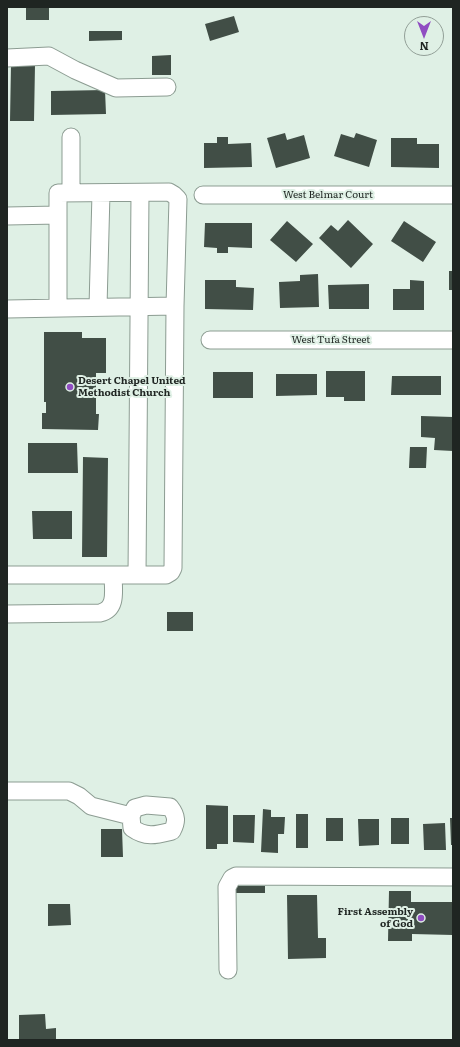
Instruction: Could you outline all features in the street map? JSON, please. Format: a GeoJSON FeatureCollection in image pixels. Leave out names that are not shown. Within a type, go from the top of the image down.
{"type":"FeatureCollection","features":[{"type":"Feature","properties":{"kind":"street"},"geometry":{"type":"LineString","coordinates":[[7,58],[49,56],[75,70],[116,88],[167,87]]}},
{"type":"Feature","properties":{"kind":"street"},"geometry":{"type":"LineString","coordinates":[[71,137],[71,193]]}},
{"type":"Feature","properties":{"kind":"street"},"geometry":{"type":"LineString","coordinates":[[137,575],[140,192]]}},
{"type":"Feature","properties":{"kind":"street"},"geometry":{"type":"LineString","coordinates":[[7,575],[166,575],[171,572],[173,568],[175,306],[178,199],[169,192],[58,193],[58,308]]}},
{"type":"Feature","properties":{"kind":"street"},"geometry":{"type":"LineString","coordinates":[[98,307],[101,193]]}},
{"type":"Feature","properties":{"kind":"street","name":"West Belmar Court"},"geometry":{"type":"LineString","coordinates":[[203,195],[453,195]]}},
{"type":"Feature","properties":{"kind":"street"},"geometry":{"type":"LineString","coordinates":[[7,216],[58,215]]}},
{"type":"Feature","properties":{"kind":"street"},"geometry":{"type":"LineString","coordinates":[[7,309],[175,306]]}},
{"type":"Feature","properties":{"kind":"street","name":"West Tufa Street"},"geometry":{"type":"LineString","coordinates":[[210,340],[453,340]]}},
{"type":"Feature","properties":{"kind":"street"},"geometry":{"type":"LineString","coordinates":[[7,614],[106,612],[111,606],[113,600],[113,575]]}},
{"type":"Feature","properties":{"kind":"street"},"geometry":{"type":"LineString","coordinates":[[7,791],[69,791],[91,806],[131,816]]}},
{"type":"Feature","properties":{"kind":"street"},"geometry":{"type":"LineString","coordinates":[[228,970],[227,887],[232,878],[236,876],[453,877]]}},
{"type":"Feature","properties":{"kind":"building"},"geometry":{"type":"Polygon","coordinates":[[[26,7],[49,7],[49,20],[26,20],[26,7]]]}},
{"type":"Feature","properties":{"kind":"building"},"geometry":{"type":"Polygon","coordinates":[[[234,16],[239,32],[210,41],[205,24],[234,16]]]}},
{"type":"Feature","properties":{"kind":"building"},"geometry":{"type":"Polygon","coordinates":[[[89,31],[122,31],[122,40],[89,41],[89,31]]]}},
{"type":"Feature","properties":{"kind":"building"},"geometry":{"type":"Polygon","coordinates":[[[171,55],[171,75],[152,75],[152,56],[171,55]]]}},
{"type":"Feature","properties":{"kind":"building"},"geometry":{"type":"Polygon","coordinates":[[[11,65],[35,65],[34,121],[10,121],[11,65]]]}},
{"type":"Feature","properties":{"kind":"building"},"geometry":{"type":"Polygon","coordinates":[[[105,90],[106,114],[51,115],[51,91],[105,90]]]}},
{"type":"Feature","properties":{"kind":"building"},"geometry":{"type":"Polygon","coordinates":[[[285,133],[287,140],[304,135],[310,158],[276,168],[267,138],[285,133]]]}},
{"type":"Feature","properties":{"kind":"building"},"geometry":{"type":"Polygon","coordinates":[[[356,133],[377,140],[369,167],[334,156],[341,134],[354,138],[356,133]]]}},
{"type":"Feature","properties":{"kind":"building"},"geometry":{"type":"Polygon","coordinates":[[[217,137],[228,137],[228,144],[251,143],[252,167],[204,168],[204,143],[217,143],[217,137]]]}},
{"type":"Feature","properties":{"kind":"building"},"geometry":{"type":"Polygon","coordinates":[[[391,138],[417,138],[417,144],[439,144],[439,168],[391,167],[391,138]]]}},
{"type":"Feature","properties":{"kind":"building"},"geometry":{"type":"Polygon","coordinates":[[[348,220],[373,244],[351,268],[319,238],[331,225],[338,231],[348,220]]]}},
{"type":"Feature","properties":{"kind":"building"},"geometry":{"type":"Polygon","coordinates":[[[287,221],[313,244],[296,262],[270,240],[287,221]]]}},
{"type":"Feature","properties":{"kind":"building"},"geometry":{"type":"Polygon","coordinates":[[[404,221],[436,242],[423,262],[391,241],[404,221]]]}},
{"type":"Feature","properties":{"kind":"building"},"geometry":{"type":"Polygon","coordinates":[[[205,223],[252,223],[252,248],[228,247],[228,253],[217,253],[217,248],[204,247],[205,223]]]}},
{"type":"Feature","properties":{"kind":"building"},"geometry":{"type":"Polygon","coordinates":[[[449,271],[453,271],[453,290],[449,290],[449,271]]]}},
{"type":"Feature","properties":{"kind":"building"},"geometry":{"type":"Polygon","coordinates":[[[318,274],[319,307],[280,308],[279,282],[300,281],[300,275],[318,274]]]}},
{"type":"Feature","properties":{"kind":"building"},"geometry":{"type":"Polygon","coordinates":[[[205,280],[236,280],[236,287],[254,288],[253,310],[205,309],[205,280]]]}},
{"type":"Feature","properties":{"kind":"building"},"geometry":{"type":"Polygon","coordinates":[[[410,280],[424,281],[424,310],[393,310],[393,289],[410,289],[410,280]]]}},
{"type":"Feature","properties":{"kind":"building"},"geometry":{"type":"Polygon","coordinates":[[[369,284],[369,309],[329,309],[328,285],[369,284]]]}},
{"type":"Feature","properties":{"kind":"building","name":"Desert Chapel United Methodist Church"},"geometry":{"type":"Polygon","coordinates":[[[44,332],[82,332],[82,338],[106,338],[106,373],[96,373],[96,414],[99,414],[98,430],[42,429],[42,413],[46,413],[46,402],[44,402],[44,332]]]}},
{"type":"Feature","properties":{"kind":"building"},"geometry":{"type":"Polygon","coordinates":[[[326,371],[365,371],[365,401],[344,401],[344,397],[326,397],[326,371]]]}},
{"type":"Feature","properties":{"kind":"building"},"geometry":{"type":"Polygon","coordinates":[[[213,372],[253,372],[253,398],[213,398],[213,372]]]}},
{"type":"Feature","properties":{"kind":"building"},"geometry":{"type":"Polygon","coordinates":[[[276,374],[317,374],[317,395],[276,396],[276,374]]]}},
{"type":"Feature","properties":{"kind":"building"},"geometry":{"type":"Polygon","coordinates":[[[392,376],[441,376],[441,395],[391,395],[392,376]]]}},
{"type":"Feature","properties":{"kind":"building"},"geometry":{"type":"Polygon","coordinates":[[[421,416],[453,417],[453,451],[434,450],[435,438],[421,437],[421,416]]]}},
{"type":"Feature","properties":{"kind":"building"},"geometry":{"type":"Polygon","coordinates":[[[28,443],[77,443],[78,473],[28,473],[28,443]]]}},
{"type":"Feature","properties":{"kind":"building"},"geometry":{"type":"Polygon","coordinates":[[[410,447],[427,447],[426,468],[409,468],[410,447]]]}},
{"type":"Feature","properties":{"kind":"building"},"geometry":{"type":"Polygon","coordinates":[[[83,457],[108,458],[107,557],[82,557],[83,457]]]}},
{"type":"Feature","properties":{"kind":"building"},"geometry":{"type":"Polygon","coordinates":[[[32,511],[72,511],[72,539],[33,539],[32,511]]]}},
{"type":"Feature","properties":{"kind":"building"},"geometry":{"type":"Polygon","coordinates":[[[167,612],[193,612],[193,631],[167,631],[167,612]]]}},
{"type":"Feature","properties":{"kind":"building"},"geometry":{"type":"Polygon","coordinates":[[[206,805],[228,806],[228,844],[217,844],[217,849],[206,849],[206,805]]]}},
{"type":"Feature","properties":{"kind":"building"},"geometry":{"type":"Polygon","coordinates":[[[263,809],[271,810],[271,817],[285,817],[284,834],[278,834],[278,853],[261,852],[263,809]]]}},
{"type":"Feature","properties":{"kind":"building"},"geometry":{"type":"Polygon","coordinates":[[[296,814],[308,814],[308,848],[296,848],[296,814]]]}},
{"type":"Feature","properties":{"kind":"building"},"geometry":{"type":"Polygon","coordinates":[[[233,815],[255,815],[254,843],[233,842],[233,815]]]}},
{"type":"Feature","properties":{"kind":"building"},"geometry":{"type":"Polygon","coordinates":[[[326,818],[343,818],[343,841],[326,841],[326,818]]]}},
{"type":"Feature","properties":{"kind":"building"},"geometry":{"type":"Polygon","coordinates":[[[391,818],[409,818],[409,844],[391,844],[391,818]]]}},
{"type":"Feature","properties":{"kind":"building"},"geometry":{"type":"Polygon","coordinates":[[[450,818],[453,818],[453,845],[451,845],[450,818]]]}},
{"type":"Feature","properties":{"kind":"building"},"geometry":{"type":"Polygon","coordinates":[[[358,819],[379,819],[379,845],[359,846],[358,819]]]}},
{"type":"Feature","properties":{"kind":"building"},"geometry":{"type":"Polygon","coordinates":[[[445,823],[446,850],[424,850],[423,824],[445,823]]]}},
{"type":"Feature","properties":{"kind":"building"},"geometry":{"type":"Polygon","coordinates":[[[101,829],[122,829],[123,857],[101,857],[101,829]]]}},
{"type":"Feature","properties":{"kind":"building"},"geometry":{"type":"Polygon","coordinates":[[[235,886],[265,886],[265,893],[235,893],[235,886]]]}},
{"type":"Feature","properties":{"kind":"building","name":"First Assembly of God"},"geometry":{"type":"Polygon","coordinates":[[[389,891],[411,891],[411,902],[453,902],[453,935],[412,934],[412,941],[388,941],[389,891]]]}},
{"type":"Feature","properties":{"kind":"building"},"geometry":{"type":"Polygon","coordinates":[[[287,895],[317,895],[318,938],[326,938],[326,958],[288,959],[287,895]]]}},
{"type":"Feature","properties":{"kind":"building"},"geometry":{"type":"Polygon","coordinates":[[[48,904],[70,904],[71,925],[48,926],[48,904]]]}},
{"type":"Feature","properties":{"kind":"building"},"geometry":{"type":"Polygon","coordinates":[[[45,1014],[46,1029],[56,1028],[56,1040],[19,1040],[19,1015],[45,1014]]]}},
{"type":"Feature","properties":{"kind":"place","name":"Desert Chapel United Methodist Church"},"geometry":{"type":"Point","coordinates":[70,387]}},
{"type":"Feature","properties":{"kind":"place","name":"First Assembly of God"},"geometry":{"type":"Point","coordinates":[421,918]}}]}
